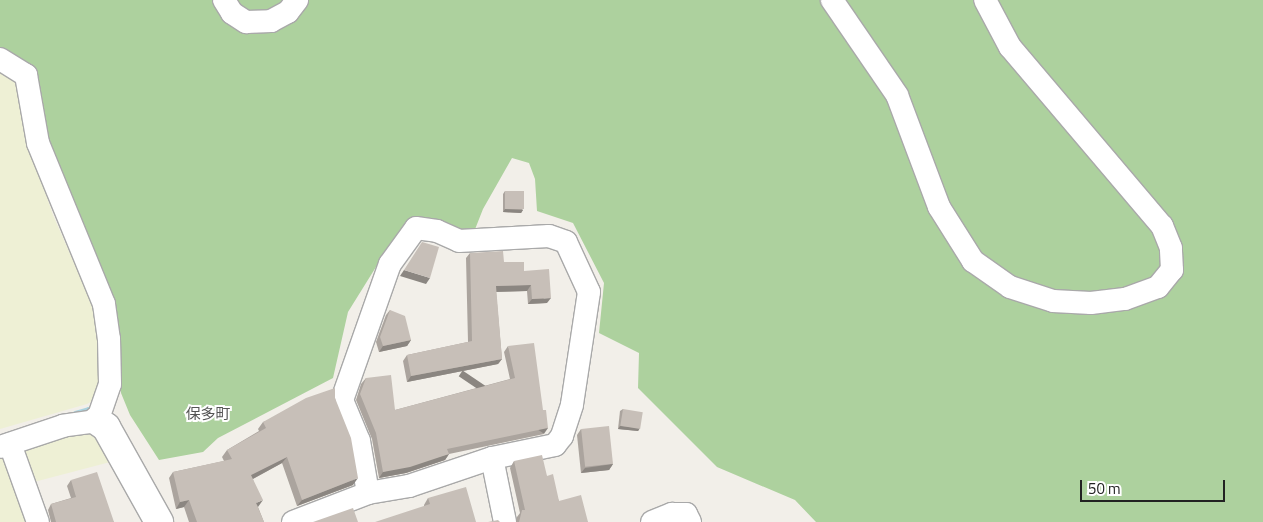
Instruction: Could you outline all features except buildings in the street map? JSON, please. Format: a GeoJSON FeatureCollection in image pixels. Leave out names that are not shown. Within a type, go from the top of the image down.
{"type":"FeatureCollection","features":[{"type":"Feature","properties":{"kind":"street"},"geometry":{"type":"LineString","coordinates":[[224,0],[232,12],[246,22],[271,21],[288,12],[297,0]]}},
{"type":"Feature","properties":{"kind":"street"},"geometry":{"type":"LineString","coordinates":[[832,0],[897,95],[938,207],[973,261],[1010,287],[1053,301],[1091,303],[1125,298],[1158,287],[1172,270],[1171,248],[1162,226],[1010,47],[985,0]]}},
{"type":"Feature","properties":{"kind":"street"},"geometry":{"type":"LineString","coordinates":[[0,59],[26,75],[38,143],[104,304],[109,339],[110,384],[99,416]]}},
{"type":"Feature","properties":{"kind":"street"},"geometry":{"type":"LineString","coordinates":[[293,522],[368,493],[409,486],[492,458],[555,445],[562,436],[572,405],[589,292],[566,242],[549,236],[459,241],[437,231],[416,228],[390,264],[342,400],[359,441],[368,493]]}},
{"type":"Feature","properties":{"kind":"street"},"geometry":{"type":"LineString","coordinates":[[38,522],[5,445],[99,416]]}},
{"type":"Feature","properties":{"kind":"street"},"geometry":{"type":"LineString","coordinates":[[99,416],[159,522]]}},
{"type":"Feature","properties":{"kind":"street"},"geometry":{"type":"LineString","coordinates":[[492,458],[506,522]]}},
{"type":"Feature","properties":{"kind":"street"},"geometry":{"type":"LineString","coordinates":[[652,522],[672,514],[686,514],[690,522]]}},
{"type":"Feature","properties":{"kind":"green space"},"geometry":{"type":"Polygon","coordinates":[[[0,0],[1263,0],[1263,522],[816,522],[795,500],[717,467],[638,388],[639,353],[599,333],[604,283],[573,223],[537,211],[535,179],[529,163],[512,158],[483,209],[472,237],[416,218],[394,238],[348,312],[333,378],[218,438],[203,452],[159,460],[130,415],[121,393],[113,302],[46,141],[35,73],[0,52],[0,0]]]}},
{"type":"Feature","properties":{"kind":"green space"},"geometry":{"type":"Polygon","coordinates":[[[0,73],[8,73],[19,85],[32,153],[53,215],[96,313],[103,352],[99,397],[87,404],[0,429],[0,73]]]}},
{"type":"Feature","properties":{"kind":"green space"},"geometry":{"type":"Polygon","coordinates":[[[90,431],[101,435],[114,461],[34,482],[21,453],[27,445],[90,431]]]}},
{"type":"Feature","properties":{"kind":"green space"},"geometry":{"type":"Polygon","coordinates":[[[0,456],[4,456],[29,522],[0,522],[0,456]]]}},
{"type":"Feature","properties":{"kind":"waterway"},"geometry":{"type":"LineString","coordinates":[[76,414],[89,410],[96,413]]}},
{"type":"Feature","properties":{"kind":"district","name":"保多町"},"geometry":{"type":"Point","coordinates":[208,414]}}]}
